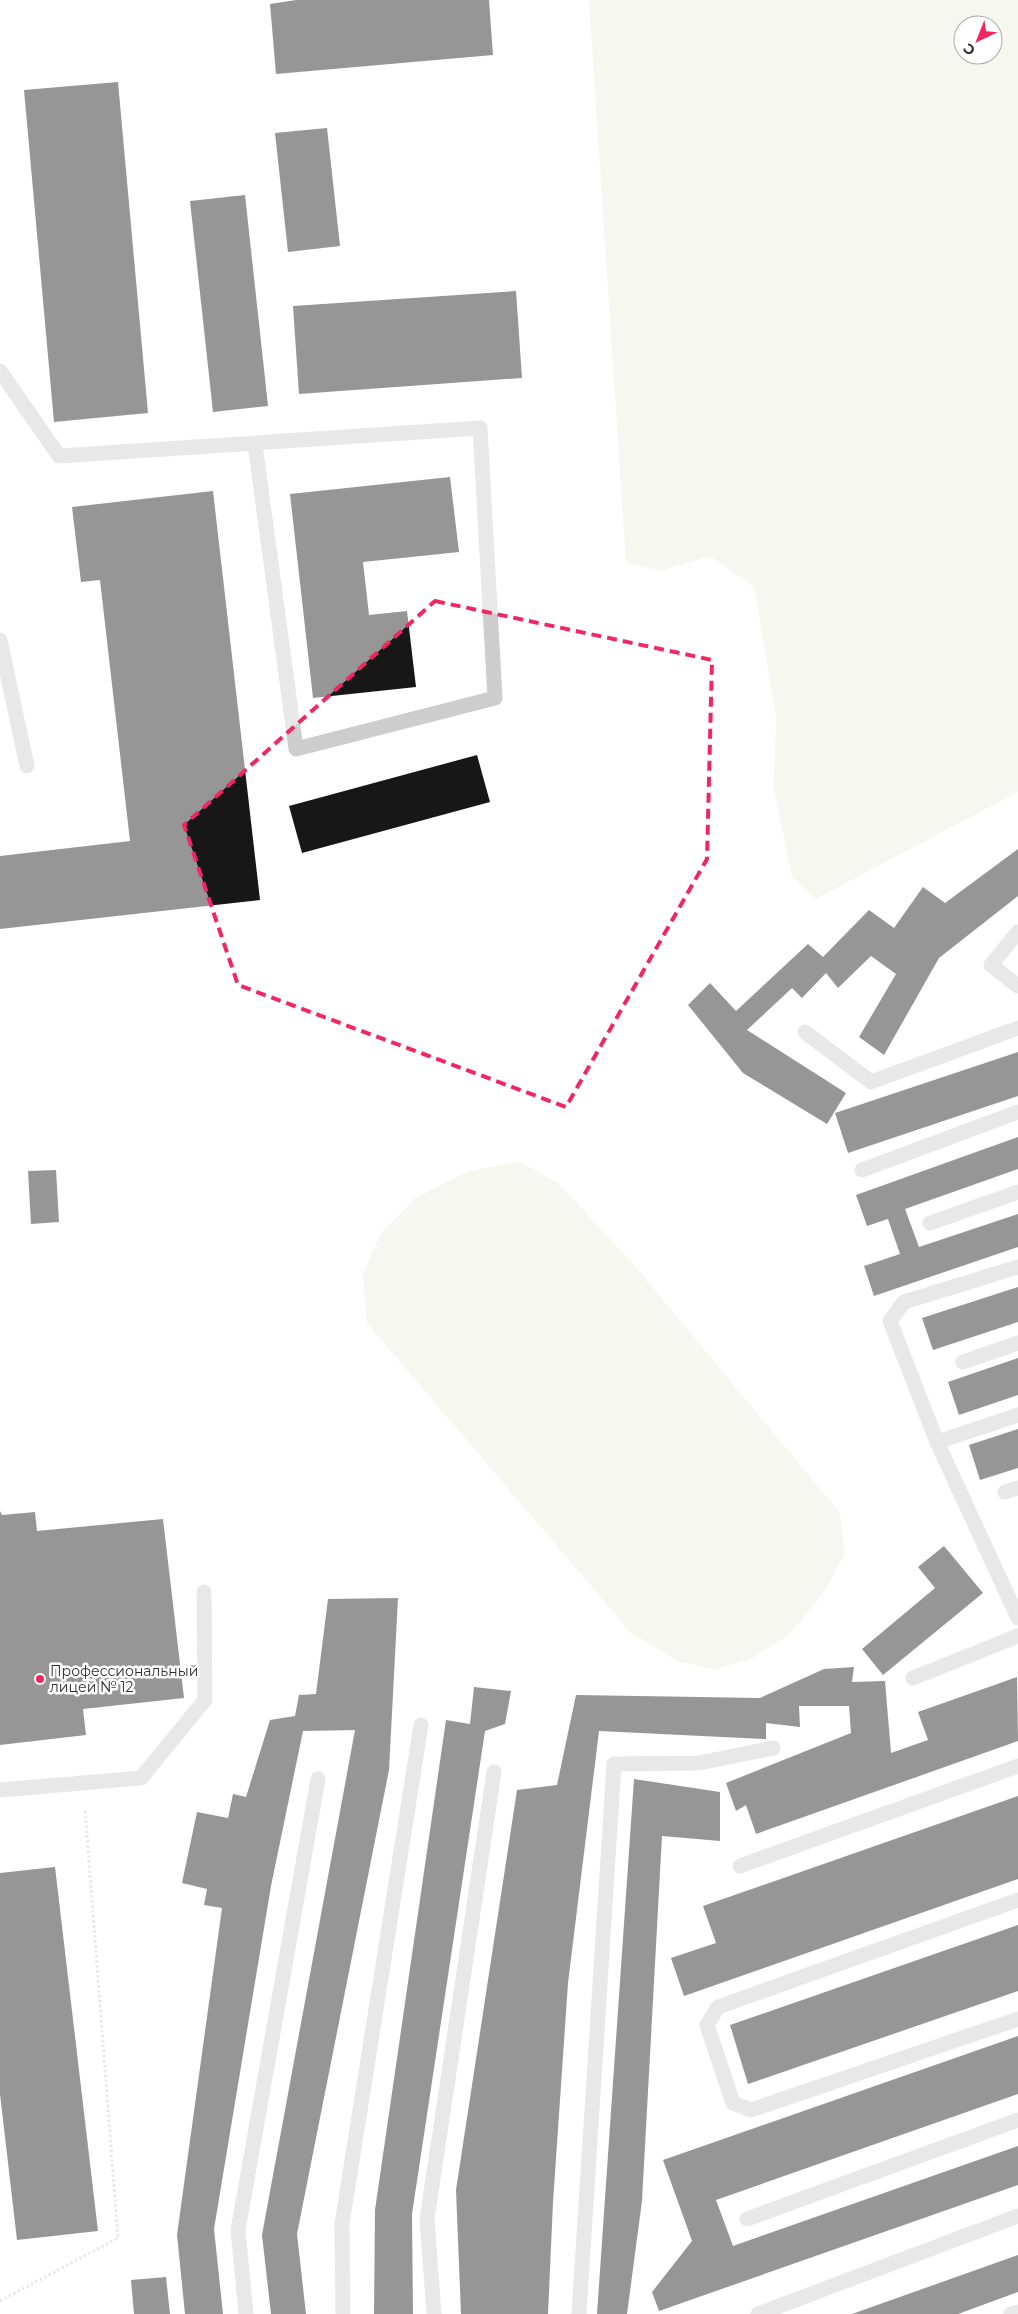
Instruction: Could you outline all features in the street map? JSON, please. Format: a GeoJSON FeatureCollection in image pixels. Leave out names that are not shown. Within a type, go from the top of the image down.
{"type":"FeatureCollection","features":[{"type":"Feature","properties":{"kind":"lane"},"geometry":{"type":"LineString","coordinates":[[0,371],[59,456],[480,428],[495,698],[296,749],[255,444]]}},
{"type":"Feature","properties":{"kind":"lane"},"geometry":{"type":"LineString","coordinates":[[0,640],[27,766]]}},
{"type":"Feature","properties":{"kind":"lane"},"geometry":{"type":"LineString","coordinates":[[1018,932],[991,964],[1018,986]]}},
{"type":"Feature","properties":{"kind":"lane"},"geometry":{"type":"LineString","coordinates":[[805,1032],[872,1082],[1018,1028]]}},
{"type":"Feature","properties":{"kind":"lane"},"geometry":{"type":"LineString","coordinates":[[862,1170],[1018,1112]]}},
{"type":"Feature","properties":{"kind":"lane"},"geometry":{"type":"LineString","coordinates":[[930,1223],[1018,1192]]}},
{"type":"Feature","properties":{"kind":"lane"},"geometry":{"type":"LineString","coordinates":[[1018,1267],[904,1302],[890,1321],[937,1442],[1018,1618]]}},
{"type":"Feature","properties":{"kind":"lane"},"geometry":{"type":"LineString","coordinates":[[963,1362],[1018,1344]]}},
{"type":"Feature","properties":{"kind":"lane"},"geometry":{"type":"LineString","coordinates":[[937,1442],[1018,1415]]}},
{"type":"Feature","properties":{"kind":"lane"},"geometry":{"type":"LineString","coordinates":[[0,1790],[141,1778],[205,1700],[204,1592]]}},
{"type":"Feature","properties":{"kind":"lane"},"geometry":{"type":"LineString","coordinates":[[913,1678],[1018,1636]]}},
{"type":"Feature","properties":{"kind":"lane"},"geometry":{"type":"LineString","coordinates":[[342,2314],[342,2224],[421,1725]]}},
{"type":"Feature","properties":{"kind":"lane"},"geometry":{"type":"LineString","coordinates":[[579,2314],[614,1764],[699,1763],[773,1748]]}},
{"type":"Feature","properties":{"kind":"lane"},"geometry":{"type":"LineString","coordinates":[[740,1866],[1018,1766]]}},
{"type":"Feature","properties":{"kind":"lane"},"geometry":{"type":"LineString","coordinates":[[434,2314],[427,2218],[494,1772]]}},
{"type":"Feature","properties":{"kind":"lane"},"geometry":{"type":"LineString","coordinates":[[246,2314],[238,2230],[318,1778]]}},
{"type":"Feature","properties":{"kind":"lane"},"geometry":{"type":"LineString","coordinates":[[1018,1900],[718,2007],[707,2025],[733,2103],[751,2110],[1018,2019]]}},
{"type":"Feature","properties":{"kind":"lane"},"geometry":{"type":"LineString","coordinates":[[747,2219],[1018,2120]]}},
{"type":"Feature","properties":{"kind":"lane"},"geometry":{"type":"LineString","coordinates":[[758,2314],[1018,2216]]}},
{"type":"Feature","properties":{"kind":"lane"},"geometry":{"type":"LineString","coordinates":[[1012,2314],[1018,2312]]}},
{"type":"Feature","properties":{"kind":"path"},"geometry":{"type":"LineString","coordinates":[[0,2302],[118,2238],[83,1783]]}},
{"type":"Feature","properties":{"kind":"highlighted area"},"geometry":{"type":"Polygon","coordinates":[[[435,601],[712,660],[707,859],[566,1107],[238,985],[184,825],[435,601]]]}},
{"type":"Feature","properties":{"kind":"green space"},"geometry":{"type":"Polygon","coordinates":[[[589,0],[1018,0],[1018,792],[816,899],[792,877],[774,789],[776,718],[754,587],[710,556],[661,571],[626,563],[589,0]]]}},
{"type":"Feature","properties":{"kind":"green space"},"geometry":{"type":"Polygon","coordinates":[[[520,1161],[559,1184],[635,1266],[840,1513],[845,1553],[825,1591],[790,1634],[753,1658],[715,1670],[677,1661],[632,1634],[367,1323],[363,1274],[381,1233],[416,1197],[467,1172],[520,1161]]]}},
{"type":"Feature","properties":{"kind":"building"},"geometry":{"type":"Polygon","coordinates":[[[296,0],[489,0],[493,55],[276,74],[270,4],[296,0]]]}},
{"type":"Feature","properties":{"kind":"building"},"geometry":{"type":"Polygon","coordinates":[[[118,82],[148,413],[54,422],[24,90],[118,82]]]}},
{"type":"Feature","properties":{"kind":"building"},"geometry":{"type":"Polygon","coordinates":[[[327,128],[340,246],[288,252],[275,133],[327,128]]]}},
{"type":"Feature","properties":{"kind":"building"},"geometry":{"type":"Polygon","coordinates":[[[245,195],[268,406],[213,412],[190,201],[245,195]]]}},
{"type":"Feature","properties":{"kind":"building"},"geometry":{"type":"Polygon","coordinates":[[[516,291],[522,378],[299,394],[293,306],[516,291]]]}},
{"type":"Feature","properties":{"kind":"building"},"geometry":{"type":"Polygon","coordinates":[[[450,477],[459,552],[363,562],[369,615],[407,611],[416,687],[313,698],[290,494],[450,477]]]}},
{"type":"Feature","properties":{"kind":"building"},"geometry":{"type":"Polygon","coordinates":[[[213,491],[260,900],[0,929],[0,856],[130,841],[100,580],[81,582],[72,507],[213,491]]]}},
{"type":"Feature","properties":{"kind":"building"},"geometry":{"type":"Polygon","coordinates":[[[477,755],[490,802],[302,853],[289,806],[477,755]]]}},
{"type":"Feature","properties":{"kind":"building"},"geometry":{"type":"Polygon","coordinates":[[[1018,849],[1018,896],[939,958],[884,1055],[859,1037],[896,974],[871,956],[838,988],[826,973],[802,998],[792,988],[747,1030],[846,1093],[827,1124],[743,1073],[688,1005],[710,983],[736,1011],[808,944],[823,957],[869,910],[894,928],[923,887],[945,903],[1018,849]]]}},
{"type":"Feature","properties":{"kind":"building"},"geometry":{"type":"Polygon","coordinates":[[[1018,1052],[1018,1096],[848,1153],[835,1113],[1018,1052]]]}},
{"type":"Feature","properties":{"kind":"building"},"geometry":{"type":"Polygon","coordinates":[[[1018,1137],[1018,1169],[905,1209],[919,1247],[1018,1214],[1018,1247],[874,1296],[864,1266],[900,1254],[888,1219],[867,1226],[856,1195],[1018,1137]]]}},
{"type":"Feature","properties":{"kind":"building"},"geometry":{"type":"Polygon","coordinates":[[[56,1170],[59,1222],[31,1224],[28,1171],[56,1170]]]}},
{"type":"Feature","properties":{"kind":"building"},"geometry":{"type":"Polygon","coordinates":[[[1018,1287],[1018,1322],[933,1350],[922,1318],[1018,1287]]]}},
{"type":"Feature","properties":{"kind":"building"},"geometry":{"type":"Polygon","coordinates":[[[1018,1358],[1018,1395],[959,1415],[948,1382],[1018,1358]]]}},
{"type":"Feature","properties":{"kind":"building"},"geometry":{"type":"Polygon","coordinates":[[[1018,1429],[1018,1468],[980,1480],[969,1445],[1018,1429]]]}},
{"type":"Feature","properties":{"kind":"building"},"geometry":{"type":"Polygon","coordinates":[[[0,1511],[2,1515],[35,1512],[37,1531],[163,1519],[184,1698],[83,1709],[86,1735],[0,1745],[0,1511]]]}},
{"type":"Feature","properties":{"kind":"building"},"geometry":{"type":"Polygon","coordinates":[[[944,1546],[983,1593],[883,1675],[862,1649],[935,1588],[918,1567],[944,1546]]]}},
{"type":"Feature","properties":{"kind":"building"},"geometry":{"type":"Polygon","coordinates":[[[398,1598],[389,1770],[297,2234],[306,2314],[271,2314],[262,2235],[355,1730],[303,1731],[271,1886],[214,2229],[223,2314],[185,2314],[177,2235],[222,1908],[204,1905],[207,1889],[182,1883],[197,1812],[228,1818],[233,1794],[246,1797],[270,1720],[295,1716],[299,1695],[316,1694],[328,1599],[398,1598]]]}},
{"type":"Feature","properties":{"kind":"building"},"geometry":{"type":"Polygon","coordinates":[[[854,1667],[852,1682],[885,1681],[891,1753],[928,1740],[918,1712],[1017,1677],[1018,1741],[756,1834],[746,1805],[736,1811],[726,1783],[851,1733],[849,1706],[799,1706],[800,1727],[766,1723],[766,1739],[599,1731],[568,1983],[553,2202],[548,2314],[461,2314],[456,2190],[517,1790],[557,1785],[576,1695],[760,1698],[824,1669],[854,1667]]]}},
{"type":"Feature","properties":{"kind":"building"},"geometry":{"type":"Polygon","coordinates":[[[474,1687],[511,1691],[505,1724],[485,1731],[412,2214],[413,2314],[374,2314],[375,2210],[446,1720],[470,1724],[474,1687]]]}},
{"type":"Feature","properties":{"kind":"building"},"geometry":{"type":"Polygon","coordinates":[[[634,1779],[720,1792],[720,1841],[662,1836],[642,2201],[627,2314],[597,2314],[634,1779]]]}},
{"type":"Feature","properties":{"kind":"building"},"geometry":{"type":"Polygon","coordinates":[[[1018,1796],[1018,1879],[684,1996],[671,1958],[716,1943],[703,1906],[1018,1796]]]}},
{"type":"Feature","properties":{"kind":"building"},"geometry":{"type":"Polygon","coordinates":[[[55,1867],[98,2231],[17,2240],[0,2094],[0,1873],[55,1867]]]}},
{"type":"Feature","properties":{"kind":"building"},"geometry":{"type":"Polygon","coordinates":[[[1018,1925],[1018,1991],[748,2084],[730,2025],[1018,1925]]]}},
{"type":"Feature","properties":{"kind":"building"},"geometry":{"type":"Polygon","coordinates":[[[1018,2036],[1018,2094],[716,2200],[733,2246],[1018,2146],[1018,2185],[659,2311],[652,2292],[692,2241],[663,2160],[1018,2036]]]}},
{"type":"Feature","properties":{"kind":"building"},"geometry":{"type":"Polygon","coordinates":[[[1018,2255],[1018,2292],[958,2314],[852,2314],[1018,2255]]]}},
{"type":"Feature","properties":{"kind":"building"},"geometry":{"type":"Polygon","coordinates":[[[166,2277],[170,2314],[134,2314],[131,2280],[166,2277]]]}},
{"type":"Feature","properties":{"kind":"place","name":"Профессиональный лицей № 12"},"geometry":{"type":"Point","coordinates":[40,1679]}}]}
